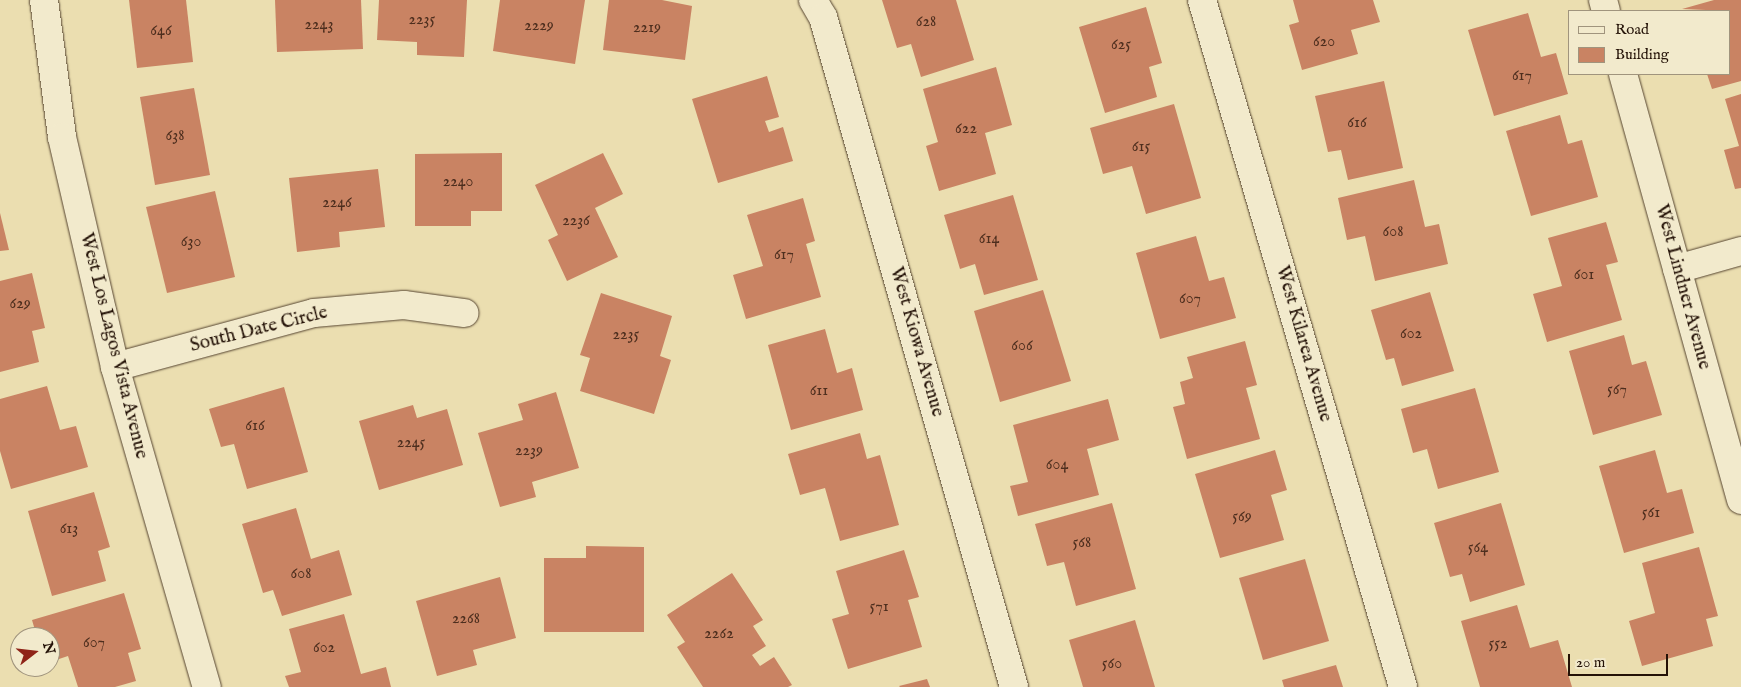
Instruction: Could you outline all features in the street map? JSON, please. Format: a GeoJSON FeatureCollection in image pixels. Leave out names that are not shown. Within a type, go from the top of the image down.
{"type":"FeatureCollection","features":[{"type":"Feature","properties":{"kind":"street","name":"West Los Lagos Vista Avenue"},"geometry":{"type":"LineString","coordinates":[[44,0],[62,137],[115,367],[207,687]]}},
{"type":"Feature","properties":{"kind":"street","name":"West Kiowa Avenue"},"geometry":{"type":"LineString","coordinates":[[812,0],[823,16],[1014,687]]}},
{"type":"Feature","properties":{"kind":"street","name":"West Kilarea Avenue"},"geometry":{"type":"LineString","coordinates":[[1202,0],[1404,687]]}},
{"type":"Feature","properties":{"kind":"street","name":"West Lindner Avenue"},"geometry":{"type":"LineString","coordinates":[[1623,75],[1741,500]]}},
{"type":"Feature","properties":{"kind":"street"},"geometry":{"type":"LineString","coordinates":[[1677,269],[1741,251]]}},
{"type":"Feature","properties":{"kind":"street","name":"South Date Circle"},"geometry":{"type":"LineString","coordinates":[[115,367],[314,313],[404,305],[464,313]]}},
{"type":"Feature","properties":{"kind":"building"},"geometry":{"type":"Polygon","coordinates":[[[129,0],[186,0],[193,62],[137,68],[129,0]]]}},
{"type":"Feature","properties":{"kind":"building"},"geometry":{"type":"Polygon","coordinates":[[[275,0],[361,0],[363,49],[277,52],[275,0]]]}},
{"type":"Feature","properties":{"kind":"building"},"geometry":{"type":"Polygon","coordinates":[[[379,0],[467,0],[464,57],[417,55],[417,42],[377,40],[379,0]]]}},
{"type":"Feature","properties":{"kind":"building"},"geometry":{"type":"Polygon","coordinates":[[[500,0],[585,0],[575,64],[493,51],[500,0]]]}},
{"type":"Feature","properties":{"kind":"building"},"geometry":{"type":"Polygon","coordinates":[[[609,0],[662,0],[692,6],[685,60],[603,50],[609,0]]]}},
{"type":"Feature","properties":{"kind":"building"},"geometry":{"type":"Polygon","coordinates":[[[882,0],[956,0],[974,60],[921,77],[911,44],[897,48],[882,0]]]}},
{"type":"Feature","properties":{"kind":"building"},"geometry":{"type":"Polygon","coordinates":[[[1293,0],[1373,0],[1380,22],[1351,30],[1358,54],[1302,70],[1289,25],[1299,22],[1293,0]]]}},
{"type":"Feature","properties":{"kind":"building"},"geometry":{"type":"Polygon","coordinates":[[[1714,0],[1741,0],[1741,81],[1712,89],[1707,75],[1731,75],[1731,10],[1682,9],[1714,0]]]}},
{"type":"Feature","properties":{"kind":"building"},"geometry":{"type":"Polygon","coordinates":[[[1146,7],[1162,63],[1149,67],[1157,97],[1105,113],[1079,27],[1146,7]]]}},
{"type":"Feature","properties":{"kind":"building"},"geometry":{"type":"Polygon","coordinates":[[[1528,13],[1541,57],[1556,53],[1568,94],[1494,116],[1468,30],[1528,13]]]}},
{"type":"Feature","properties":{"kind":"building"},"geometry":{"type":"Polygon","coordinates":[[[996,67],[1012,125],[985,133],[996,174],[939,191],[926,146],[938,142],[923,89],[996,67]]]}},
{"type":"Feature","properties":{"kind":"building"},"geometry":{"type":"Polygon","coordinates":[[[767,76],[779,117],[765,121],[769,132],[783,127],[793,161],[718,183],[692,99],[767,76]]]}},
{"type":"Feature","properties":{"kind":"building"},"geometry":{"type":"Polygon","coordinates":[[[1384,81],[1403,168],[1348,180],[1341,150],[1328,152],[1315,96],[1384,81]]]}},
{"type":"Feature","properties":{"kind":"building"},"geometry":{"type":"Polygon","coordinates":[[[194,88],[210,175],[155,185],[140,97],[194,88]]]}},
{"type":"Feature","properties":{"kind":"building"},"geometry":{"type":"Polygon","coordinates":[[[1741,94],[1741,188],[1735,189],[1724,150],[1739,146],[1725,99],[1741,94]]]}},
{"type":"Feature","properties":{"kind":"building"},"geometry":{"type":"Polygon","coordinates":[[[1174,104],[1201,198],[1146,214],[1132,166],[1103,174],[1090,128],[1174,104]]]}},
{"type":"Feature","properties":{"kind":"building"},"geometry":{"type":"Polygon","coordinates":[[[1560,115],[1568,144],[1582,140],[1598,197],[1531,216],[1506,131],[1560,115]]]}},
{"type":"Feature","properties":{"kind":"building"},"geometry":{"type":"Polygon","coordinates":[[[502,153],[502,211],[471,211],[471,226],[415,226],[415,154],[502,153]]]}},
{"type":"Feature","properties":{"kind":"building"},"geometry":{"type":"Polygon","coordinates":[[[603,153],[623,194],[595,208],[618,257],[567,281],[548,240],[558,235],[535,185],[603,153]]]}},
{"type":"Feature","properties":{"kind":"building"},"geometry":{"type":"Polygon","coordinates":[[[378,169],[385,227],[339,232],[340,247],[297,252],[289,178],[378,169]]]}},
{"type":"Feature","properties":{"kind":"building"},"geometry":{"type":"Polygon","coordinates":[[[1414,180],[1425,227],[1439,224],[1448,264],[1375,281],[1365,236],[1347,240],[1338,198],[1414,180]]]}},
{"type":"Feature","properties":{"kind":"building"},"geometry":{"type":"Polygon","coordinates":[[[215,191],[235,277],[167,293],[146,207],[215,191]]]}},
{"type":"Feature","properties":{"kind":"building"},"geometry":{"type":"Polygon","coordinates":[[[1013,195],[1038,280],[984,295],[975,264],[960,269],[944,215],[1013,195]]]}},
{"type":"Feature","properties":{"kind":"building"},"geometry":{"type":"Polygon","coordinates":[[[803,198],[815,241],[806,244],[821,297],[746,319],[733,275],[763,266],[747,215],[803,198]]]}},
{"type":"Feature","properties":{"kind":"building"},"geometry":{"type":"Polygon","coordinates":[[[0,213],[9,250],[0,251],[0,213]]]}},
{"type":"Feature","properties":{"kind":"building"},"geometry":{"type":"Polygon","coordinates":[[[1606,222],[1618,262],[1606,265],[1622,320],[1547,342],[1533,294],[1562,286],[1548,238],[1606,222]]]}},
{"type":"Feature","properties":{"kind":"building"},"geometry":{"type":"Polygon","coordinates":[[[1196,236],[1209,281],[1224,277],[1236,318],[1160,339],[1136,253],[1196,236]]]}},
{"type":"Feature","properties":{"kind":"building"},"geometry":{"type":"Polygon","coordinates":[[[32,273],[45,328],[32,331],[39,362],[0,372],[0,281],[32,273]]]}},
{"type":"Feature","properties":{"kind":"building"},"geometry":{"type":"Polygon","coordinates":[[[1043,290],[1071,381],[1000,402],[974,311],[1043,290]]]}},
{"type":"Feature","properties":{"kind":"building"},"geometry":{"type":"Polygon","coordinates":[[[1430,292],[1454,371],[1402,386],[1394,358],[1386,360],[1371,310],[1430,292]]]}},
{"type":"Feature","properties":{"kind":"building"},"geometry":{"type":"Polygon","coordinates":[[[601,293],[672,316],[660,356],[671,360],[654,414],[580,391],[590,358],[580,355],[601,293]]]}},
{"type":"Feature","properties":{"kind":"building"},"geometry":{"type":"Polygon","coordinates":[[[825,329],[837,373],[852,368],[863,410],[791,430],[768,345],[825,329]]]}},
{"type":"Feature","properties":{"kind":"building"},"geometry":{"type":"Polygon","coordinates":[[[1624,335],[1632,365],[1646,361],[1662,415],[1593,435],[1569,351],[1624,335]]]}},
{"type":"Feature","properties":{"kind":"building"},"geometry":{"type":"Polygon","coordinates":[[[1245,341],[1257,385],[1246,388],[1260,439],[1187,459],[1173,407],[1185,404],[1180,382],[1193,378],[1187,357],[1245,341]]]}},
{"type":"Feature","properties":{"kind":"building"},"geometry":{"type":"Polygon","coordinates":[[[47,386],[60,430],[76,426],[88,467],[11,489],[0,451],[0,399],[47,386]]]}},
{"type":"Feature","properties":{"kind":"building"},"geometry":{"type":"Polygon","coordinates":[[[284,387],[308,472],[247,489],[234,444],[221,447],[209,409],[284,387]]]}},
{"type":"Feature","properties":{"kind":"building"},"geometry":{"type":"Polygon","coordinates":[[[1475,388],[1499,472],[1438,489],[1427,449],[1413,453],[1401,409],[1475,388]]]}},
{"type":"Feature","properties":{"kind":"building"},"geometry":{"type":"Polygon","coordinates":[[[556,392],[579,468],[532,482],[536,497],[500,507],[478,433],[523,420],[518,404],[556,392]]]}},
{"type":"Feature","properties":{"kind":"building"},"geometry":{"type":"Polygon","coordinates":[[[1108,399],[1119,440],[1087,449],[1099,495],[1018,516],[1010,486],[1028,482],[1013,425],[1108,399]]]}},
{"type":"Feature","properties":{"kind":"building"},"geometry":{"type":"Polygon","coordinates":[[[413,405],[417,418],[447,409],[463,465],[379,490],[359,421],[413,405]]]}},
{"type":"Feature","properties":{"kind":"building"},"geometry":{"type":"Polygon","coordinates":[[[860,433],[867,459],[880,455],[899,525],[840,541],[825,488],[800,495],[788,454],[860,433]]]}},
{"type":"Feature","properties":{"kind":"building"},"geometry":{"type":"Polygon","coordinates":[[[1275,450],[1287,490],[1271,495],[1284,540],[1220,558],[1195,474],[1275,450]]]}},
{"type":"Feature","properties":{"kind":"building"},"geometry":{"type":"Polygon","coordinates":[[[1655,450],[1667,493],[1682,489],[1694,533],[1624,553],[1599,466],[1655,450]]]}},
{"type":"Feature","properties":{"kind":"building"},"geometry":{"type":"Polygon","coordinates":[[[94,492],[110,547],[98,551],[106,581],[52,596],[28,511],[94,492]]]}},
{"type":"Feature","properties":{"kind":"building"},"geometry":{"type":"Polygon","coordinates":[[[1112,503],[1136,589],[1076,606],[1064,562],[1047,566],[1035,524],[1112,503]]]}},
{"type":"Feature","properties":{"kind":"building"},"geometry":{"type":"Polygon","coordinates":[[[1501,503],[1525,585],[1470,602],[1462,574],[1450,577],[1434,523],[1501,503]]]}},
{"type":"Feature","properties":{"kind":"building"},"geometry":{"type":"Polygon","coordinates":[[[296,508],[311,559],[339,550],[352,595],[282,616],[273,590],[263,593],[242,524],[296,508]]]}},
{"type":"Feature","properties":{"kind":"building"},"geometry":{"type":"Polygon","coordinates":[[[586,546],[644,547],[644,632],[544,632],[544,558],[586,558],[586,546]]]}},
{"type":"Feature","properties":{"kind":"building"},"geometry":{"type":"Polygon","coordinates":[[[1699,547],[1718,616],[1706,619],[1713,646],[1642,666],[1629,621],[1655,613],[1642,563],[1699,547]]]}},
{"type":"Feature","properties":{"kind":"building"},"geometry":{"type":"Polygon","coordinates":[[[904,550],[919,597],[908,600],[922,647],[848,669],[832,619],[849,614],[836,571],[904,550]]]}},
{"type":"Feature","properties":{"kind":"building"},"geometry":{"type":"Polygon","coordinates":[[[1305,559],[1329,641],[1263,660],[1239,578],[1305,559]]]}},
{"type":"Feature","properties":{"kind":"building"},"geometry":{"type":"Polygon","coordinates":[[[732,573],[763,620],[753,626],[766,646],[752,655],[760,666],[774,657],[792,685],[788,687],[703,687],[677,647],[685,642],[667,615],[732,573]]]}},
{"type":"Feature","properties":{"kind":"building"},"geometry":{"type":"Polygon","coordinates":[[[500,577],[516,638],[473,650],[477,665],[437,676],[416,601],[500,577]]]}},
{"type":"Feature","properties":{"kind":"building"},"geometry":{"type":"Polygon","coordinates":[[[124,593],[141,649],[128,653],[136,681],[115,687],[78,687],[68,656],[60,659],[60,627],[34,627],[32,620],[124,593]]]}},
{"type":"Feature","properties":{"kind":"building"},"geometry":{"type":"Polygon","coordinates":[[[1517,605],[1530,648],[1558,640],[1572,687],[1480,687],[1461,621],[1517,605]]]}},
{"type":"Feature","properties":{"kind":"building"},"geometry":{"type":"Polygon","coordinates":[[[344,614],[361,674],[386,667],[391,687],[289,687],[285,676],[301,672],[289,629],[344,614]]]}},
{"type":"Feature","properties":{"kind":"building"},"geometry":{"type":"Polygon","coordinates":[[[1135,620],[1155,687],[1083,687],[1069,640],[1135,620]]]}},
{"type":"Feature","properties":{"kind":"building"},"geometry":{"type":"Polygon","coordinates":[[[1336,665],[1343,687],[1284,687],[1282,680],[1336,665]]]}},
{"type":"Feature","properties":{"kind":"building"},"geometry":{"type":"Polygon","coordinates":[[[927,679],[930,687],[899,686],[927,679]]]}}]}
